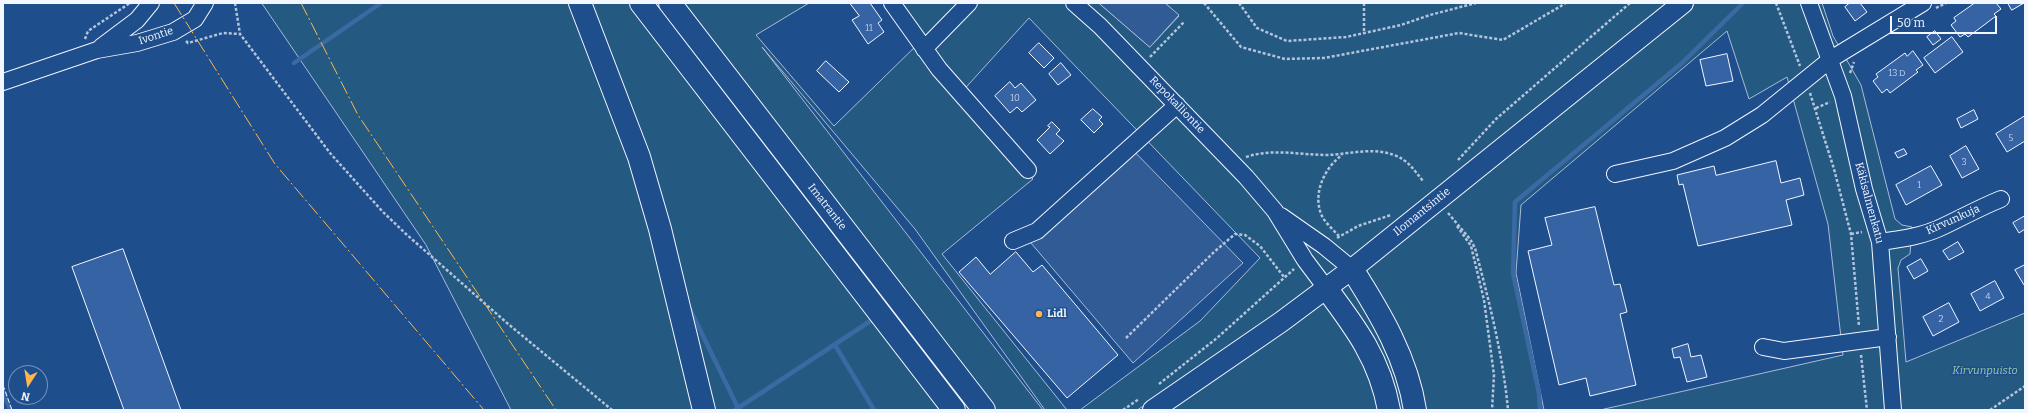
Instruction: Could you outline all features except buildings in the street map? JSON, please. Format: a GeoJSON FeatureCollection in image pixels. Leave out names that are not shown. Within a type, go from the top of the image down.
{"type":"FeatureCollection","features":[{"type":"Feature","properties":{"kind":"highway"},"geometry":{"type":"LineString","coordinates":[[580,3],[639,157],[660,229],[704,410]]}},
{"type":"Feature","properties":{"kind":"highway","name":"Imatrantie"},"geometry":{"type":"LineString","coordinates":[[641,3],[954,410]]}},
{"type":"Feature","properties":{"kind":"highway","name":"Imatrantie"},"geometry":{"type":"LineString","coordinates":[[670,3],[984,410]]}},
{"type":"Feature","properties":{"kind":"highway"},"geometry":{"type":"LineString","coordinates":[[1352,269],[1378,311],[1401,356],[1413,394],[1415,410]]}},
{"type":"Feature","properties":{"kind":"highway"},"geometry":{"type":"LineString","coordinates":[[1326,288],[1355,327],[1379,370],[1389,410]]}},
{"type":"Feature","properties":{"kind":"main road","name":"Ilomantsintie"},"geometry":{"type":"LineString","coordinates":[[1148,403],[1281,322],[1352,269],[1683,3]]}},
{"type":"Feature","properties":{"kind":"street","name":"Ivontie"},"geometry":{"type":"LineString","coordinates":[[97,50],[137,20],[151,3]]}},
{"type":"Feature","properties":{"kind":"street","name":"Ivontie"},"geometry":{"type":"LineString","coordinates":[[3,82],[97,50],[137,43],[173,32],[194,19],[205,3]]}},
{"type":"Feature","properties":{"kind":"street"},"geometry":{"type":"LineString","coordinates":[[892,3],[939,69],[1028,170]]}},
{"type":"Feature","properties":{"kind":"street"},"geometry":{"type":"LineString","coordinates":[[924,49],[969,3]]}},
{"type":"Feature","properties":{"kind":"street","name":"Repokalliontie"},"geometry":{"type":"LineString","coordinates":[[1074,3],[1100,26],[1246,177],[1275,211],[1305,260],[1326,288]]}},
{"type":"Feature","properties":{"kind":"street","name":"Käkisalmenkatu"},"geometry":{"type":"LineString","coordinates":[[1809,3],[1831,59],[1843,96],[1864,189],[1880,242],[1893,410]]}},
{"type":"Feature","properties":{"kind":"street"},"geometry":{"type":"LineString","coordinates":[[1615,174],[1673,161],[1725,138],[1762,115],[1831,59],[1929,6]]}},
{"type":"Feature","properties":{"kind":"street"},"geometry":{"type":"LineString","coordinates":[[1013,241],[1037,231],[1176,105]]}},
{"type":"Feature","properties":{"kind":"street","name":"Kirvunkuja"},"geometry":{"type":"LineString","coordinates":[[1880,242],[1916,236],[1943,227],[1977,209],[2001,199]]}},
{"type":"Feature","properties":{"kind":"street","name":"Repokalliontie"},"geometry":{"type":"LineString","coordinates":[[1275,211],[1324,246],[1352,269]]}},
{"type":"Feature","properties":{"kind":"street"},"geometry":{"type":"LineString","coordinates":[[1763,347],[1784,351],[1888,337]]}},
{"type":"Feature","properties":{"kind":"path"},"geometry":{"type":"LineString","coordinates":[[235,3],[240,34],[330,153],[382,211],[406,234],[507,322],[612,410]]}},
{"type":"Feature","properties":{"kind":"path"},"geometry":{"type":"LineString","coordinates":[[1204,3],[1241,47],[1286,59],[1324,58],[1459,34],[1503,40],[1566,3]]}},
{"type":"Feature","properties":{"kind":"path"},"geometry":{"type":"LineString","coordinates":[[1239,3],[1257,28],[1287,41],[1346,37],[1401,25],[1430,15],[1476,3]]}},
{"type":"Feature","properties":{"kind":"path"},"geometry":{"type":"LineString","coordinates":[[1364,3],[1364,33]]}},
{"type":"Feature","properties":{"kind":"path"},"geometry":{"type":"LineString","coordinates":[[1456,163],[1496,119],[1630,3]]}},
{"type":"Feature","properties":{"kind":"path"},"geometry":{"type":"LineString","coordinates":[[1776,3],[1805,80],[1834,169],[1851,234],[1866,410]]}},
{"type":"Feature","properties":{"kind":"path"},"geometry":{"type":"LineString","coordinates":[[1929,6],[1946,3]]}},
{"type":"Feature","properties":{"kind":"path"},"geometry":{"type":"LineString","coordinates":[[1149,61],[1149,58],[1184,22]]}},
{"type":"Feature","properties":{"kind":"path"},"geometry":{"type":"LineString","coordinates":[[1851,80],[1850,73],[1854,61]]}},
{"type":"Feature","properties":{"kind":"path"},"geometry":{"type":"LineString","coordinates":[[1242,159],[1259,153],[1284,152],[1342,155],[1367,151],[1381,151],[1395,155],[1407,161],[1423,181]]}},
{"type":"Feature","properties":{"kind":"path"},"geometry":{"type":"LineString","coordinates":[[1339,236],[1323,219],[1318,207],[1318,195],[1321,183],[1328,168],[1342,155]]}},
{"type":"Feature","properties":{"kind":"path"},"geometry":{"type":"LineString","coordinates":[[1492,410],[1494,375],[1484,300],[1471,246],[1448,213],[1470,239],[1474,248],[1496,334],[1505,379],[1508,410]]}},
{"type":"Feature","properties":{"kind":"path"},"geometry":{"type":"LineString","coordinates":[[1324,246],[1358,226],[1393,215]]}},
{"type":"Feature","properties":{"kind":"path"},"geometry":{"type":"LineString","coordinates":[[1126,338],[1214,252],[1235,234],[1245,235],[1260,246],[1284,277]]}},
{"type":"Feature","properties":{"kind":"path"},"geometry":{"type":"LineString","coordinates":[[1155,387],[1217,338],[1284,277],[1305,260]]}},
{"type":"Feature","properties":{"kind":"path"},"geometry":{"type":"LineString","coordinates":[[1990,410],[2025,386]]}},
{"type":"Feature","properties":{"kind":"path"},"geometry":{"type":"LineString","coordinates":[[1123,410],[1148,403]]}},
{"type":"Feature","properties":{"kind":"green space"},"geometry":{"type":"Polygon","coordinates":[[[262,3],[809,3],[756,35],[834,126],[922,40],[896,3],[1099,3],[1150,47],[1179,16],[1165,3],[1680,3],[1498,147],[1205,367],[1137,410],[1080,410],[1200,321],[1260,258],[1029,18],[959,95],[1033,179],[942,254],[1067,410],[1045,410],[915,229],[762,47],[1043,410],[511,410],[426,245],[262,3]]]}},
{"type":"Feature","properties":{"kind":"green space","name":"Kirvunpuisto"},"geometry":{"type":"Polygon","coordinates":[[[1688,3],[1822,3],[1833,36],[1861,85],[1895,219],[1902,225],[1912,227],[1910,254],[1901,260],[1898,268],[1906,362],[2025,313],[2025,410],[1600,410],[1843,355],[1828,224],[1787,77],[1749,99],[1727,31],[1521,205],[1516,273],[1544,410],[1392,410],[1332,291],[1688,3]]]}},
{"type":"Feature","properties":{"kind":"green space"},"geometry":{"type":"Polygon","coordinates":[[[1326,295],[1352,328],[1384,410],[1165,410],[1326,295]]]}},
{"type":"Feature","properties":{"kind":"shaded area"},"geometry":{"type":"Polygon","coordinates":[[[1099,3],[1165,3],[1179,15],[1150,47],[1099,3]]]}},
{"type":"Feature","properties":{"kind":"shaded area"},"geometry":{"type":"Polygon","coordinates":[[[1125,142],[1243,263],[1133,363],[1025,236],[1125,142]]]}},
{"type":"Feature","properties":{"kind":"waterway"},"geometry":{"type":"LineString","coordinates":[[294,63],[381,3]]}},
{"type":"Feature","properties":{"kind":"waterway"},"geometry":{"type":"LineString","coordinates":[[1540,410],[1539,393],[1513,273],[1515,202],[1682,63],[1743,3]]}},
{"type":"Feature","properties":{"kind":"waterway"},"geometry":{"type":"LineString","coordinates":[[689,307],[738,408]]}},
{"type":"Feature","properties":{"kind":"waterway"},"geometry":{"type":"LineString","coordinates":[[735,410],[875,318]]}},
{"type":"Feature","properties":{"kind":"waterway"},"geometry":{"type":"LineString","coordinates":[[835,345],[874,410]]}},
{"type":"Feature","properties":{"kind":"waterway"},"geometry":{"type":"LineString","coordinates":[[3,392],[10,410]]}},
{"type":"Feature","properties":{"kind":"fence"},"geometry":{"type":"LineString","coordinates":[[3,385],[12,410]]}},
{"type":"Feature","properties":{"kind":"power"},"geometry":{"type":"LineString","coordinates":[[174,3],[275,164],[484,410]]}},
{"type":"Feature","properties":{"kind":"power"},"geometry":{"type":"LineString","coordinates":[[301,3],[358,115],[556,410]]}},
{"type":"Feature","properties":{"kind":"place","name":"Lidl"},"geometry":{"type":"Point","coordinates":[1039,314]}}]}
